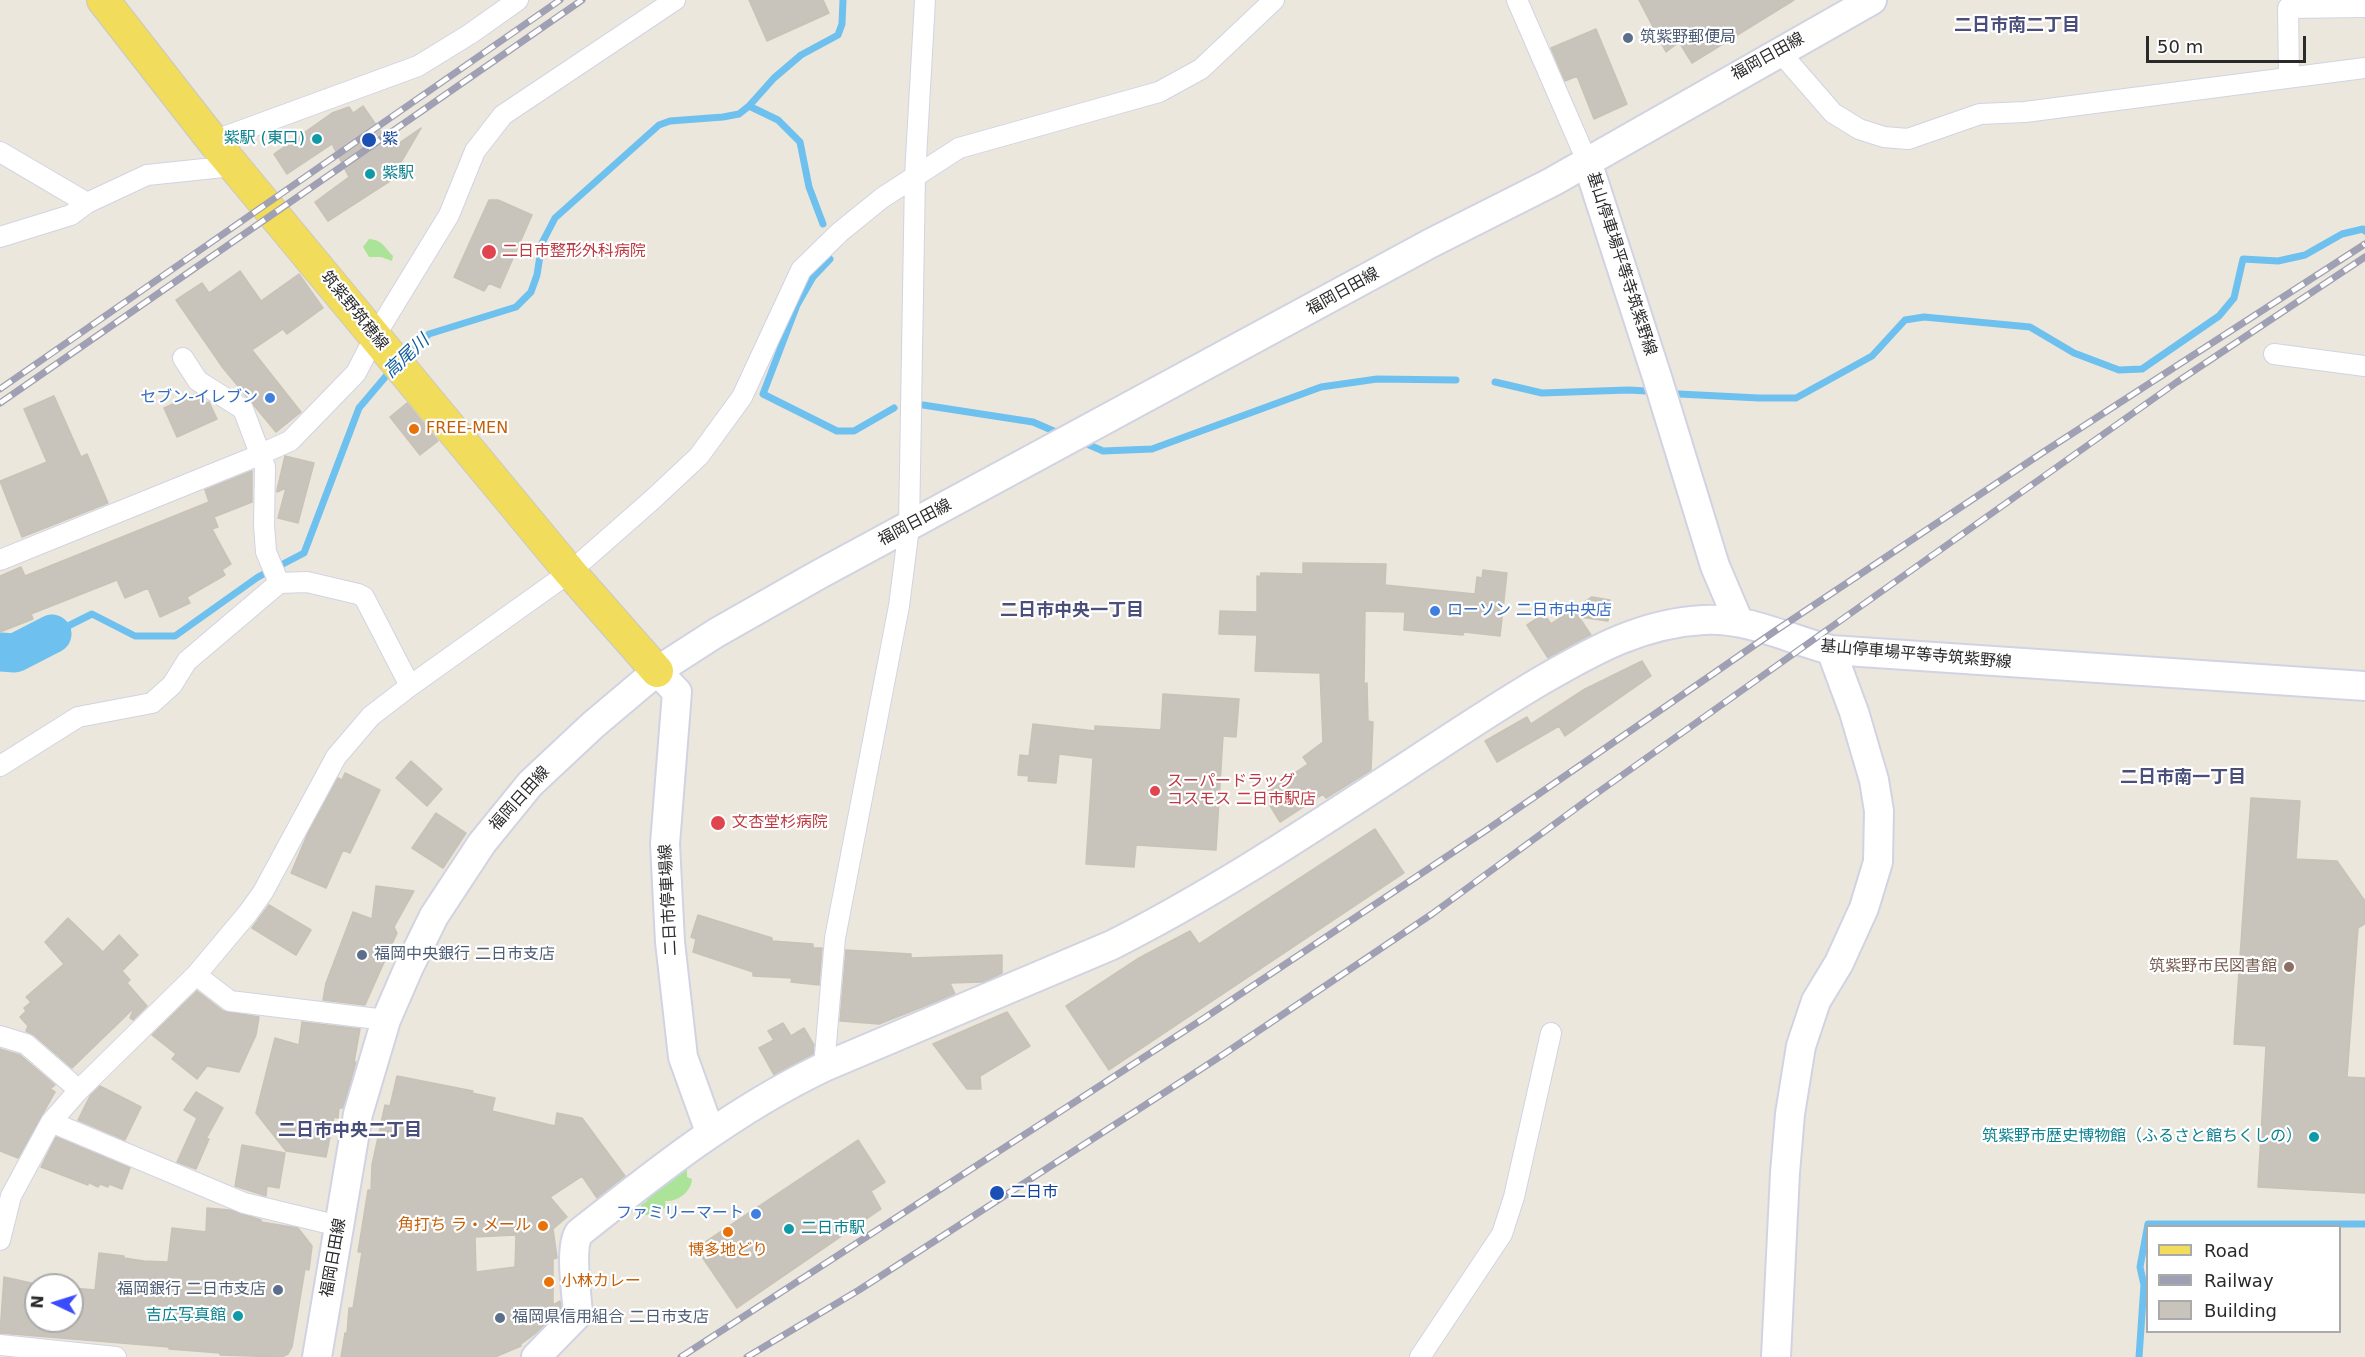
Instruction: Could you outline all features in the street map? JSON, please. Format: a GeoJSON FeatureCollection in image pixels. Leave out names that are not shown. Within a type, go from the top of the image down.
{"type":"FeatureCollection","features":[{"type":"Feature","properties":{"kind":"main road","name":"筑紫野筑穂線"},"geometry":{"type":"LineString","coordinates":[[103,0],[233,166],[570,572],[657,671]]}},
{"type":"Feature","properties":{"kind":"main road","name":"福岡日田線"},"geometry":{"type":"LineString","coordinates":[[317,1357],[358,1114],[386,1020],[409,967],[434,916],[482,843],[530,784],[593,725],[657,671],[716,633],[1431,243],[1552,182],[1872,0]]}},
{"type":"Feature","properties":{"kind":"main road","name":"基山停車場平等寺筑紫野線"},"geometry":{"type":"LineString","coordinates":[[1587,161],[1715,566],[1738,620],[1775,631],[1806,644],[1831,650],[2365,686]]}},
{"type":"Feature","properties":{"kind":"main road"},"geometry":{"type":"LineString","coordinates":[[536,1357],[578,1314],[575,1259],[576,1238],[579,1233],[710,1132],[783,1087],[824,1066],[1112,945],[1156,923],[1296,837],[1499,705],[1619,638],[1675,623],[1738,620]]}},
{"type":"Feature","properties":{"kind":"main road"},"geometry":{"type":"LineString","coordinates":[[1776,1357],[1785,1173],[1790,1114],[1801,1046],[1816,1001],[1839,963],[1864,908],[1878,862],[1879,811],[1874,780],[1854,712],[1831,650]]}},
{"type":"Feature","properties":{"kind":"main road","name":"二日市停車場線"},"geometry":{"type":"LineString","coordinates":[[657,671],[677,692],[665,844],[670,942],[678,1014],[683,1057],[710,1132]]}},
{"type":"Feature","properties":{"kind":"street"},"geometry":{"type":"LineString","coordinates":[[213,141],[418,66],[470,34],[518,0]]}},
{"type":"Feature","properties":{"kind":"street"},"geometry":{"type":"LineString","coordinates":[[0,560],[290,441],[356,373],[379,342],[449,215],[476,151],[503,115],[675,0]]}},
{"type":"Feature","properties":{"kind":"street"},"geometry":{"type":"LineString","coordinates":[[824,1066],[835,938],[899,606],[909,526],[915,176],[925,0]]}},
{"type":"Feature","properties":{"kind":"street"},"geometry":{"type":"LineString","coordinates":[[0,1240],[11,1196],[51,1122],[78,1090],[196,975],[248,914],[263,892],[336,757],[371,716],[570,572],[699,456],[742,397],[801,270],[856,219],[915,176],[959,148],[1159,92],[1201,69],[1274,0]]}},
{"type":"Feature","properties":{"kind":"street"},"geometry":{"type":"LineString","coordinates":[[1517,0],[1587,161]]}},
{"type":"Feature","properties":{"kind":"street"},"geometry":{"type":"LineString","coordinates":[[2289,77],[2288,8],[2365,7]]}},
{"type":"Feature","properties":{"kind":"street"},"geometry":{"type":"LineString","coordinates":[[1779,51],[1833,113],[1858,129],[1884,137],[1908,139],[1980,114],[2025,112],[2365,68]]}},
{"type":"Feature","properties":{"kind":"street"},"geometry":{"type":"LineString","coordinates":[[0,152],[87,202]]}},
{"type":"Feature","properties":{"kind":"street"},"geometry":{"type":"LineString","coordinates":[[0,237],[71,215],[87,202],[147,175],[233,166]]}},
{"type":"Feature","properties":{"kind":"street"},"geometry":{"type":"LineString","coordinates":[[2274,354],[2365,366]]}},
{"type":"Feature","properties":{"kind":"street"},"geometry":{"type":"LineString","coordinates":[[183,358],[198,381],[243,409],[265,467],[264,525],[268,555],[277,579]]}},
{"type":"Feature","properties":{"kind":"street"},"geometry":{"type":"LineString","coordinates":[[0,766],[78,717],[152,703],[172,685],[187,661],[277,579],[307,582],[364,597],[410,686]]}},
{"type":"Feature","properties":{"kind":"street"},"geometry":{"type":"LineString","coordinates":[[196,975],[230,1001],[386,1020]]}},
{"type":"Feature","properties":{"kind":"street"},"geometry":{"type":"LineString","coordinates":[[1420,1357],[1502,1234],[1514,1197],[1551,1033]]}},
{"type":"Feature","properties":{"kind":"street"},"geometry":{"type":"LineString","coordinates":[[0,1036],[26,1044],[78,1090]]}},
{"type":"Feature","properties":{"kind":"street"},"geometry":{"type":"LineString","coordinates":[[51,1122],[244,1203],[339,1226]]}},
{"type":"Feature","properties":{"kind":"street"},"geometry":{"type":"LineString","coordinates":[[0,1345],[116,1357]]}},
{"type":"Feature","properties":{"kind":"green space"},"geometry":{"type":"Polygon","coordinates":[[[369,239],[383,245],[393,256],[392,261],[381,257],[369,257],[363,247],[369,239]]]}},
{"type":"Feature","properties":{"kind":"green space"},"geometry":{"type":"Polygon","coordinates":[[[687,1167],[687,1177],[692,1179],[686,1192],[675,1200],[665,1201],[666,1207],[658,1212],[643,1215],[640,1210],[641,1205],[647,1201],[649,1194],[687,1167]]]}},
{"type":"Feature","properties":{"kind":"building"},"geometry":{"type":"Polygon","coordinates":[[[749,0],[823,0],[829,13],[767,41],[749,0]]]}},
{"type":"Feature","properties":{"kind":"building","name":"筑紫野郵便局"},"geometry":{"type":"Polygon","coordinates":[[[1639,0],[1794,0],[1692,63],[1679,42],[1666,52],[1639,0]]]}},
{"type":"Feature","properties":{"kind":"building"},"geometry":{"type":"Polygon","coordinates":[[[1596,29],[1627,104],[1594,119],[1577,76],[1565,81],[1551,48],[1596,29]]]}},
{"type":"Feature","properties":{"kind":"building"},"geometry":{"type":"Polygon","coordinates":[[[363,106],[392,148],[421,128],[390,181],[328,221],[315,202],[349,177],[332,144],[287,174],[274,154],[332,113],[349,107],[353,113],[363,106]]]}},
{"type":"Feature","properties":{"kind":"building"},"geometry":{"type":"Polygon","coordinates":[[[489,200],[498,200],[532,215],[500,288],[489,283],[484,291],[454,277],[489,200]]]}},
{"type":"Feature","properties":{"kind":"building"},"geometry":{"type":"Polygon","coordinates":[[[240,271],[261,301],[299,274],[323,308],[287,334],[283,329],[252,350],[301,412],[276,432],[223,368],[176,300],[202,283],[209,293],[240,271]]]}},
{"type":"Feature","properties":{"kind":"building"},"geometry":{"type":"Polygon","coordinates":[[[196,394],[202,397],[204,404],[209,402],[217,419],[177,437],[164,408],[196,394]]]}},
{"type":"Feature","properties":{"kind":"building"},"geometry":{"type":"Polygon","coordinates":[[[54,396],[81,457],[87,454],[108,503],[22,537],[0,481],[47,462],[24,409],[54,396]]]}},
{"type":"Feature","properties":{"kind":"building","name":"FREE-MEN"},"geometry":{"type":"Polygon","coordinates":[[[407,403],[438,441],[420,455],[390,417],[407,403]]]}},
{"type":"Feature","properties":{"kind":"building"},"geometry":{"type":"Polygon","coordinates":[[[285,456],[314,463],[298,523],[278,518],[286,488],[277,492],[285,456]]]}},
{"type":"Feature","properties":{"kind":"building"},"geometry":{"type":"Polygon","coordinates":[[[252,471],[252,502],[214,517],[218,527],[212,529],[231,564],[222,570],[225,575],[187,597],[190,603],[160,617],[148,588],[125,598],[117,580],[31,614],[33,619],[0,632],[0,576],[21,567],[25,576],[209,502],[205,490],[252,471]]]}},
{"type":"Feature","properties":{"kind":"building"},"geometry":{"type":"Polygon","coordinates":[[[1303,563],[1386,564],[1385,585],[1475,594],[1477,577],[1482,578],[1483,570],[1507,573],[1500,636],[1404,630],[1405,612],[1365,611],[1364,684],[1367,683],[1368,721],[1373,722],[1371,770],[1326,798],[1323,794],[1280,822],[1263,794],[1308,764],[1303,757],[1323,742],[1320,673],[1255,671],[1257,635],[1219,634],[1220,611],[1257,612],[1257,576],[1260,577],[1261,573],[1303,574],[1303,563]]]}},
{"type":"Feature","properties":{"kind":"building"},"geometry":{"type":"Polygon","coordinates":[[[1592,597],[1610,600],[1608,621],[1579,617],[1591,635],[1548,658],[1527,625],[1544,614],[1551,624],[1592,597]]]}},
{"type":"Feature","properties":{"kind":"building"},"geometry":{"type":"Polygon","coordinates":[[[1642,661],[1651,676],[1565,736],[1559,726],[1497,762],[1485,741],[1527,717],[1531,724],[1585,689],[1642,661]]]}},
{"type":"Feature","properties":{"kind":"building","name":"スーパードラッグ コスモス 二日市駅店"},"geometry":{"type":"Polygon","coordinates":[[[1163,694],[1239,699],[1236,737],[1223,736],[1216,850],[1136,845],[1134,867],[1086,864],[1093,758],[1059,754],[1056,783],[1028,781],[1029,776],[1018,775],[1020,755],[1029,756],[1033,724],[1095,731],[1095,726],[1161,730],[1163,694]]]}},
{"type":"Feature","properties":{"kind":"building"},"geometry":{"type":"Polygon","coordinates":[[[411,761],[442,789],[427,806],[396,778],[411,761]]]}},
{"type":"Feature","properties":{"kind":"building"},"geometry":{"type":"Polygon","coordinates":[[[345,773],[380,790],[350,853],[343,850],[326,888],[291,873],[308,833],[338,778],[342,780],[345,773]]]}},
{"type":"Feature","properties":{"kind":"building"},"geometry":{"type":"Polygon","coordinates":[[[2251,798],[2300,801],[2296,859],[2337,861],[2365,901],[2365,924],[2358,928],[2347,1077],[2365,1078],[2365,1193],[2258,1187],[2266,1046],[2234,1044],[2251,798]]]}},
{"type":"Feature","properties":{"kind":"building"},"geometry":{"type":"Polygon","coordinates":[[[436,813],[466,833],[443,868],[412,848],[436,813]]]}},
{"type":"Feature","properties":{"kind":"building"},"geometry":{"type":"Polygon","coordinates":[[[1375,829],[1404,873],[1109,1070],[1066,1006],[1139,958],[1190,931],[1199,944],[1375,829]]]}},
{"type":"Feature","properties":{"kind":"building","name":"福岡中央銀行 二日市支店"},"geometry":{"type":"Polygon","coordinates":[[[376,886],[414,891],[394,927],[397,933],[365,1005],[323,1000],[326,983],[353,912],[372,919],[376,886]]]}},
{"type":"Feature","properties":{"kind":"building"},"geometry":{"type":"Polygon","coordinates":[[[269,905],[311,930],[296,955],[252,928],[269,905]]]}},
{"type":"Feature","properties":{"kind":"building"},"geometry":{"type":"Polygon","coordinates":[[[698,915],[772,938],[772,941],[813,944],[813,948],[822,948],[819,985],[791,982],[792,978],[753,976],[753,972],[693,952],[696,939],[691,937],[698,915]]]}},
{"type":"Feature","properties":{"kind":"building"},"geometry":{"type":"Polygon","coordinates":[[[68,918],[103,952],[119,935],[138,955],[122,971],[130,980],[127,983],[147,1006],[133,1020],[130,1018],[134,1008],[72,1068],[34,1035],[26,1031],[28,1026],[20,1017],[26,1011],[24,1008],[31,1002],[26,997],[64,964],[45,942],[68,918]]]}},
{"type":"Feature","properties":{"kind":"building"},"geometry":{"type":"Polygon","coordinates":[[[846,950],[911,954],[911,958],[1002,955],[1002,973],[983,982],[950,983],[955,994],[879,1024],[840,1021],[846,950]]]}},
{"type":"Feature","properties":{"kind":"building"},"geometry":{"type":"Polygon","coordinates":[[[197,991],[223,1011],[259,1017],[256,1035],[239,1072],[207,1066],[197,1079],[172,1059],[176,1054],[152,1035],[197,991]]]}},
{"type":"Feature","properties":{"kind":"building"},"geometry":{"type":"Polygon","coordinates":[[[1007,1012],[1030,1046],[980,1076],[981,1089],[967,1089],[933,1044],[1007,1012]]]}},
{"type":"Feature","properties":{"kind":"building"},"geometry":{"type":"Polygon","coordinates":[[[302,1022],[360,1029],[354,1062],[356,1062],[343,1108],[339,1108],[338,1118],[334,1117],[326,1157],[286,1151],[256,1113],[275,1038],[299,1045],[302,1022]]]}},
{"type":"Feature","properties":{"kind":"building"},"geometry":{"type":"Polygon","coordinates":[[[783,1023],[791,1036],[804,1028],[814,1045],[813,1054],[774,1075],[759,1048],[774,1040],[768,1031],[783,1023]]]}},
{"type":"Feature","properties":{"kind":"building"},"geometry":{"type":"Polygon","coordinates":[[[0,1049],[20,1055],[55,1085],[50,1089],[55,1092],[18,1158],[0,1151],[0,1049]]]}},
{"type":"Feature","properties":{"kind":"building"},"geometry":{"type":"Polygon","coordinates":[[[397,1076],[473,1091],[472,1093],[495,1098],[492,1111],[555,1126],[557,1113],[582,1118],[625,1176],[597,1198],[582,1176],[550,1197],[567,1217],[553,1229],[557,1258],[553,1259],[553,1305],[560,1301],[561,1308],[521,1346],[495,1357],[341,1357],[345,1333],[347,1333],[349,1308],[353,1308],[362,1252],[358,1252],[368,1190],[371,1190],[372,1165],[385,1105],[390,1106],[397,1076]],[[516,1235],[475,1237],[476,1272],[515,1267],[516,1235]]]}},
{"type":"Feature","properties":{"kind":"building"},"geometry":{"type":"Polygon","coordinates":[[[100,1086],[141,1107],[125,1140],[78,1120],[90,1096],[100,1086]]]}},
{"type":"Feature","properties":{"kind":"building"},"geometry":{"type":"Polygon","coordinates":[[[196,1092],[223,1108],[206,1139],[209,1139],[196,1169],[177,1162],[197,1118],[184,1110],[196,1092]]]}},
{"type":"Feature","properties":{"kind":"building"},"geometry":{"type":"Polygon","coordinates":[[[56,1137],[130,1168],[122,1189],[109,1184],[108,1187],[100,1184],[98,1187],[88,1182],[88,1185],[41,1167],[56,1137]]]}},
{"type":"Feature","properties":{"kind":"building","name":"二日市駅"},"geometry":{"type":"Polygon","coordinates":[[[858,1140],[885,1182],[871,1191],[881,1209],[737,1308],[696,1248],[858,1140]]]}},
{"type":"Feature","properties":{"kind":"building"},"geometry":{"type":"Polygon","coordinates":[[[242,1145],[285,1153],[279,1188],[267,1186],[266,1196],[235,1186],[242,1145]]]}},
{"type":"Feature","properties":{"kind":"building"},"geometry":{"type":"Polygon","coordinates":[[[207,1208],[230,1210],[261,1220],[261,1222],[298,1228],[312,1246],[309,1270],[305,1269],[292,1347],[288,1354],[282,1357],[220,1355],[220,1353],[169,1349],[169,1347],[0,1333],[4,1277],[24,1281],[24,1333],[84,1333],[84,1289],[95,1290],[99,1253],[144,1261],[168,1262],[172,1228],[206,1232],[207,1208]]]}},
{"type":"Feature","properties":{"kind":"waterway","name":"高尾川"},"geometry":{"type":"LineString","coordinates":[[402,360],[429,334],[516,307],[531,292],[537,275],[542,243],[555,218],[659,125],[670,121],[739,114],[774,78],[801,55],[838,35],[842,24],[843,0]]}},
{"type":"Feature","properties":{"kind":"waterway"},"geometry":{"type":"LineString","coordinates":[[749,106],[778,120],[800,142],[809,187],[823,224]]}},
{"type":"Feature","properties":{"kind":"waterway"},"geometry":{"type":"LineString","coordinates":[[1679,394],[1796,398],[1872,356],[1905,320],[1924,317],[2030,327],[2074,353],[2119,370],[2142,369],[2219,316],[2234,298],[2243,259],[2278,261],[2305,255],[2342,234],[2363,229],[2365,231]]}},
{"type":"Feature","properties":{"kind":"waterway"},"geometry":{"type":"LineString","coordinates":[[830,259],[813,277],[797,305],[763,394],[837,431],[854,431],[894,408]]}},
{"type":"Feature","properties":{"kind":"waterway","name":"高尾川"},"geometry":{"type":"LineString","coordinates":[[52,634],[92,614],[135,636],[175,636],[258,577],[304,553],[359,408],[392,369]]}},
{"type":"Feature","properties":{"kind":"waterway"},"geometry":{"type":"LineString","coordinates":[[1087,444],[1103,451],[1152,449],[1321,387],[1377,379],[1456,380]]}},
{"type":"Feature","properties":{"kind":"waterway"},"geometry":{"type":"LineString","coordinates":[[1495,382],[1542,393],[1647,391]]}},
{"type":"Feature","properties":{"kind":"waterway"},"geometry":{"type":"LineString","coordinates":[[923,405],[1033,422],[1056,432]]}},
{"type":"Feature","properties":{"kind":"waterway","name":"高尾川"},"geometry":{"type":"LineString","coordinates":[[0,652],[15,653],[52,634]]}},
{"type":"Feature","properties":{"kind":"waterway"},"geometry":{"type":"LineString","coordinates":[[2148,1225],[2365,1224]]}},
{"type":"Feature","properties":{"kind":"waterway"},"geometry":{"type":"LineString","coordinates":[[2139,1357],[2144,1285],[2140,1267],[2146,1235]]}},
{"type":"Feature","properties":{"kind":"railway"},"geometry":{"type":"LineString","coordinates":[[0,389],[560,0]]}},
{"type":"Feature","properties":{"kind":"railway"},"geometry":{"type":"LineString","coordinates":[[0,403],[582,0]]}},
{"type":"Feature","properties":{"kind":"railway"},"geometry":{"type":"LineString","coordinates":[[681,1357],[1203,1019],[1488,829],[1775,631],[2042,453],[2365,244]]}},
{"type":"Feature","properties":{"kind":"railway"},"geometry":{"type":"LineString","coordinates":[[747,1357],[859,1290],[1221,1056],[1432,914],[1590,798],[2177,382],[2365,257]]}},
{"type":"Feature","properties":{"kind":"place","name":"筑紫野郵便局"},"geometry":{"type":"Point","coordinates":[1628,38]}},
{"type":"Feature","properties":{"kind":"place","name":"紫駅 (東口)"},"geometry":{"type":"Point","coordinates":[317,139]}},
{"type":"Feature","properties":{"kind":"place","name":"紫"},"geometry":{"type":"Point","coordinates":[369,140]}},
{"type":"Feature","properties":{"kind":"place","name":"紫駅"},"geometry":{"type":"Point","coordinates":[370,174]}},
{"type":"Feature","properties":{"kind":"place","name":"二日市整形外科病院"},"geometry":{"type":"Point","coordinates":[489,252]}},
{"type":"Feature","properties":{"kind":"place","name":"セブン-イレブン"},"geometry":{"type":"Point","coordinates":[270,398]}},
{"type":"Feature","properties":{"kind":"place","name":"FREE-MEN"},"geometry":{"type":"Point","coordinates":[414,429]}},
{"type":"Feature","properties":{"kind":"place","name":"ローソン 二日市中央店"},"geometry":{"type":"Point","coordinates":[1435,611]}},
{"type":"Feature","properties":{"kind":"place","name":"スーパードラッグ コスモス 二日市駅店"},"geometry":{"type":"Point","coordinates":[1155,791]}},
{"type":"Feature","properties":{"kind":"place","name":"文杏堂杉病院"},"geometry":{"type":"Point","coordinates":[718,823]}},
{"type":"Feature","properties":{"kind":"place","name":"福岡中央銀行 二日市支店"},"geometry":{"type":"Point","coordinates":[362,955]}},
{"type":"Feature","properties":{"kind":"place","name":"筑紫野市民図書館"},"geometry":{"type":"Point","coordinates":[2289,967]}},
{"type":"Feature","properties":{"kind":"place","name":"筑紫野市歴史博物館（ふるさと館ちくしの）"},"geometry":{"type":"Point","coordinates":[2314,1137]}},
{"type":"Feature","properties":{"kind":"place","name":"二日市"},"geometry":{"type":"Point","coordinates":[997,1193]}},
{"type":"Feature","properties":{"kind":"place","name":"ファミリーマート"},"geometry":{"type":"Point","coordinates":[756,1214]}},
{"type":"Feature","properties":{"kind":"place","name":"角打ち ラ・メール"},"geometry":{"type":"Point","coordinates":[543,1226]}},
{"type":"Feature","properties":{"kind":"place","name":"二日市駅"},"geometry":{"type":"Point","coordinates":[789,1229]}},
{"type":"Feature","properties":{"kind":"place","name":"博多地どり"},"geometry":{"type":"Point","coordinates":[728,1232]}},
{"type":"Feature","properties":{"kind":"place","name":"小林カレー"},"geometry":{"type":"Point","coordinates":[549,1282]}},
{"type":"Feature","properties":{"kind":"place","name":"福岡銀行 二日市支店"},"geometry":{"type":"Point","coordinates":[278,1290]}},
{"type":"Feature","properties":{"kind":"place","name":"吉広写真館"},"geometry":{"type":"Point","coordinates":[238,1316]}},
{"type":"Feature","properties":{"kind":"place","name":"福岡県信用組合 二日市支店"},"geometry":{"type":"Point","coordinates":[500,1318]}},
{"type":"Feature","properties":{"kind":"district","name":"二日市南二丁目"},"geometry":{"type":"Point","coordinates":[2017,26]}},
{"type":"Feature","properties":{"kind":"district","name":"二日市中央一丁目"},"geometry":{"type":"Point","coordinates":[1072,611]}},
{"type":"Feature","properties":{"kind":"district","name":"二日市南一丁目"},"geometry":{"type":"Point","coordinates":[2183,778]}},
{"type":"Feature","properties":{"kind":"district","name":"二日市中央二丁目"},"geometry":{"type":"Point","coordinates":[350,1131]}}]}
